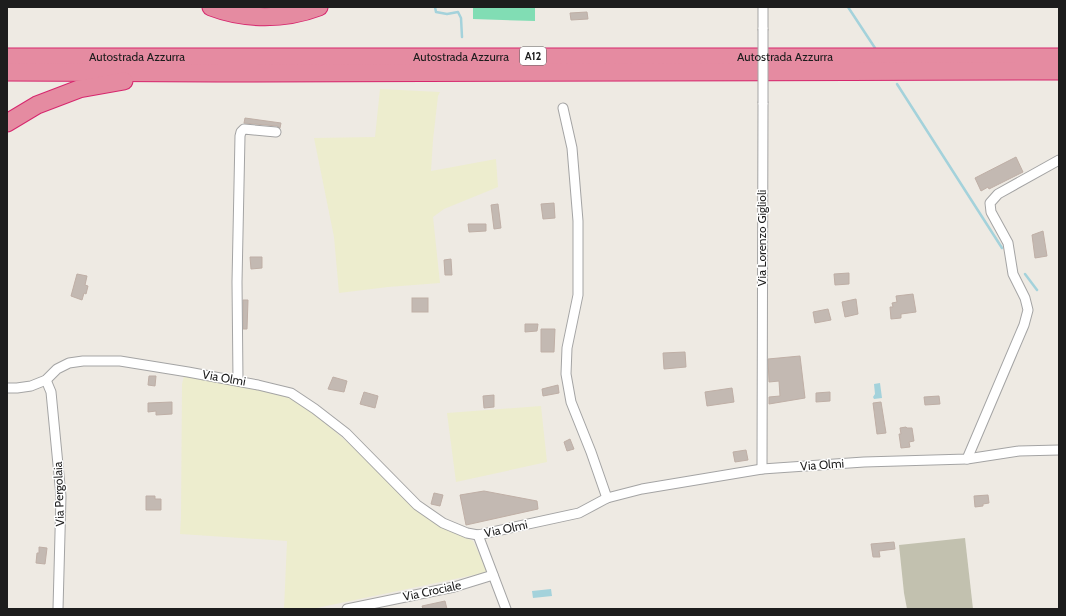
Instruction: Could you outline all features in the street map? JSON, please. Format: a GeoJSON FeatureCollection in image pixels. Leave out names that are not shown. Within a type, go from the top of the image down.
{"type":"FeatureCollection","features":[{"type":"Feature","properties":{"kind":"highway"},"geometry":{"type":"LineString","coordinates":[[211,7],[233,14],[265,17],[296,14],[319,7]]}},
{"type":"Feature","properties":{"kind":"highway"},"geometry":{"type":"LineString","coordinates":[[7,50],[65,57]]}},
{"type":"Feature","properties":{"kind":"highway","name":"Autostrada Azzurra"},"geometry":{"type":"LineString","coordinates":[[7,57],[1059,57]]}},
{"type":"Feature","properties":{"kind":"highway","name":"Autostrada Azzurra"},"geometry":{"type":"LineString","coordinates":[[7,72],[218,73],[1059,71]]}},
{"type":"Feature","properties":{"kind":"highway"},"geometry":{"type":"LineString","coordinates":[[7,123],[37,104],[79,88],[116,82],[218,73]]}},
{"type":"Feature","properties":{"kind":"street","name":"Via Lorenzo Giglioli"},"geometry":{"type":"LineString","coordinates":[[762,470],[763,7]]}},
{"type":"Feature","properties":{"kind":"street"},"geometry":{"type":"LineString","coordinates":[[563,108],[574,163],[578,221],[578,295],[567,348],[566,374],[571,402],[607,498]]}},
{"type":"Feature","properties":{"kind":"street"},"geometry":{"type":"LineString","coordinates":[[238,380],[237,282],[240,136],[244,129],[276,132]]}},
{"type":"Feature","properties":{"kind":"street"},"geometry":{"type":"LineString","coordinates":[[967,459],[1024,325],[1028,310],[1025,298],[1013,274],[1008,243],[990,212],[990,203],[998,194],[1059,160]]}},
{"type":"Feature","properties":{"kind":"street","name":"Via Olmi"},"geometry":{"type":"LineString","coordinates":[[7,388],[31,386],[46,380],[57,368],[69,363],[83,361],[120,362],[238,380],[291,393],[346,433],[417,505],[443,523],[467,533],[478,535],[579,513],[607,498],[642,489],[762,470],[864,462],[967,459],[1020,451],[1059,450]]}},
{"type":"Feature","properties":{"kind":"street","name":"Via Pergolaia"},"geometry":{"type":"LineString","coordinates":[[46,380],[51,392],[61,496],[58,609]]}},
{"type":"Feature","properties":{"kind":"street"},"geometry":{"type":"LineString","coordinates":[[478,535],[506,609]]}},
{"type":"Feature","properties":{"kind":"street","name":"Via Crociale"},"geometry":{"type":"LineString","coordinates":[[347,609],[454,587],[493,575]]}},
{"type":"Feature","properties":{"kind":"shaded area"},"geometry":{"type":"Polygon","coordinates":[[[380,89],[440,92],[438,96],[431,171],[496,159],[498,187],[444,209],[433,217],[440,283],[339,293],[334,237],[314,138],[375,137],[380,89]]]}},
{"type":"Feature","properties":{"kind":"shaded area"},"geometry":{"type":"Polygon","coordinates":[[[184,376],[280,393],[293,399],[312,412],[365,457],[411,506],[428,518],[473,541],[488,572],[312,609],[284,609],[287,541],[180,534],[182,384],[184,376]]]}},
{"type":"Feature","properties":{"kind":"shaded area"},"geometry":{"type":"Polygon","coordinates":[[[541,406],[547,462],[456,482],[447,413],[541,406]]]}},
{"type":"Feature","properties":{"kind":"shaded area"},"geometry":{"type":"Polygon","coordinates":[[[965,538],[973,609],[907,609],[899,545],[965,538]]]}},
{"type":"Feature","properties":{"kind":"green space"},"geometry":{"type":"Polygon","coordinates":[[[473,7],[535,7],[535,21],[473,19],[473,7]]]}},
{"type":"Feature","properties":{"kind":"water"},"geometry":{"type":"Polygon","coordinates":[[[880,383],[882,398],[874,399],[874,384],[880,383]]]}},
{"type":"Feature","properties":{"kind":"water"},"geometry":{"type":"Polygon","coordinates":[[[551,589],[552,596],[533,598],[532,591],[551,589]]]}},
{"type":"Feature","properties":{"kind":"building"},"geometry":{"type":"Polygon","coordinates":[[[587,12],[588,19],[571,20],[570,13],[587,12]]]}},
{"type":"Feature","properties":{"kind":"building"},"geometry":{"type":"Polygon","coordinates":[[[245,118],[281,123],[280,128],[277,126],[244,123],[245,118]]]}},
{"type":"Feature","properties":{"kind":"building"},"geometry":{"type":"Polygon","coordinates":[[[1016,157],[1023,172],[989,189],[988,187],[981,191],[975,178],[1016,157]]]}},
{"type":"Feature","properties":{"kind":"building"},"geometry":{"type":"Polygon","coordinates":[[[554,203],[555,218],[543,219],[541,204],[554,203]]]}},
{"type":"Feature","properties":{"kind":"building"},"geometry":{"type":"Polygon","coordinates":[[[498,204],[501,228],[494,229],[491,205],[498,204]]]}},
{"type":"Feature","properties":{"kind":"building"},"geometry":{"type":"Polygon","coordinates":[[[468,224],[486,224],[486,231],[469,232],[468,224]]]}},
{"type":"Feature","properties":{"kind":"building"},"geometry":{"type":"Polygon","coordinates":[[[1043,231],[1047,256],[1035,258],[1032,235],[1043,231]]]}},
{"type":"Feature","properties":{"kind":"building"},"geometry":{"type":"Polygon","coordinates":[[[250,257],[262,257],[262,268],[251,269],[250,257]]]}},
{"type":"Feature","properties":{"kind":"building"},"geometry":{"type":"Polygon","coordinates":[[[451,259],[452,275],[445,275],[444,260],[451,259]]]}},
{"type":"Feature","properties":{"kind":"building"},"geometry":{"type":"Polygon","coordinates":[[[849,273],[849,284],[835,285],[834,274],[849,273]]]}},
{"type":"Feature","properties":{"kind":"building"},"geometry":{"type":"Polygon","coordinates":[[[77,274],[87,276],[85,285],[88,286],[86,294],[84,293],[82,300],[71,296],[77,274]]]}},
{"type":"Feature","properties":{"kind":"building"},"geometry":{"type":"Polygon","coordinates":[[[913,294],[916,312],[901,314],[901,318],[891,319],[890,307],[893,307],[892,303],[897,302],[896,296],[913,294]]]}},
{"type":"Feature","properties":{"kind":"building"},"geometry":{"type":"Polygon","coordinates":[[[412,298],[428,298],[428,312],[412,312],[412,298]]]}},
{"type":"Feature","properties":{"kind":"building"},"geometry":{"type":"Polygon","coordinates":[[[856,299],[858,314],[845,317],[842,302],[856,299]]]}},
{"type":"Feature","properties":{"kind":"building"},"geometry":{"type":"Polygon","coordinates":[[[243,300],[248,300],[247,329],[243,329],[243,300]]]}},
{"type":"Feature","properties":{"kind":"building"},"geometry":{"type":"Polygon","coordinates":[[[828,309],[831,320],[815,323],[813,312],[828,309]]]}},
{"type":"Feature","properties":{"kind":"building"},"geometry":{"type":"Polygon","coordinates":[[[525,324],[538,324],[537,331],[525,332],[525,324]]]}},
{"type":"Feature","properties":{"kind":"building"},"geometry":{"type":"Polygon","coordinates":[[[541,329],[555,329],[554,352],[541,352],[541,329]]]}},
{"type":"Feature","properties":{"kind":"building"},"geometry":{"type":"Polygon","coordinates":[[[685,352],[686,367],[664,369],[663,353],[685,352]]]}},
{"type":"Feature","properties":{"kind":"building"},"geometry":{"type":"Polygon","coordinates":[[[800,356],[805,398],[769,404],[769,397],[780,396],[779,381],[769,382],[768,359],[800,356]]]}},
{"type":"Feature","properties":{"kind":"building"},"geometry":{"type":"Polygon","coordinates":[[[149,376],[156,376],[155,386],[148,385],[149,376]]]}},
{"type":"Feature","properties":{"kind":"building"},"geometry":{"type":"Polygon","coordinates":[[[333,377],[347,381],[344,392],[328,389],[333,377]]]}},
{"type":"Feature","properties":{"kind":"building"},"geometry":{"type":"Polygon","coordinates":[[[558,385],[559,393],[543,396],[542,389],[558,385]]]}},
{"type":"Feature","properties":{"kind":"building"},"geometry":{"type":"Polygon","coordinates":[[[732,388],[734,402],[707,406],[705,392],[732,388]]]}},
{"type":"Feature","properties":{"kind":"building"},"geometry":{"type":"Polygon","coordinates":[[[364,392],[378,396],[375,408],[360,404],[364,392]]]}},
{"type":"Feature","properties":{"kind":"building"},"geometry":{"type":"Polygon","coordinates":[[[830,392],[830,401],[816,402],[816,393],[830,392]]]}},
{"type":"Feature","properties":{"kind":"building"},"geometry":{"type":"Polygon","coordinates":[[[494,395],[494,407],[484,408],[483,396],[494,395]]]}},
{"type":"Feature","properties":{"kind":"building"},"geometry":{"type":"Polygon","coordinates":[[[939,396],[940,404],[925,405],[924,397],[939,396]]]}},
{"type":"Feature","properties":{"kind":"building"},"geometry":{"type":"Polygon","coordinates":[[[172,402],[172,414],[156,415],[156,411],[148,412],[148,403],[172,402]]]}},
{"type":"Feature","properties":{"kind":"building"},"geometry":{"type":"Polygon","coordinates":[[[881,402],[886,433],[877,434],[873,403],[881,402]]]}},
{"type":"Feature","properties":{"kind":"building"},"geometry":{"type":"Polygon","coordinates":[[[900,428],[912,428],[914,441],[909,442],[910,447],[901,448],[899,434],[901,434],[900,428]]]}},
{"type":"Feature","properties":{"kind":"building"},"geometry":{"type":"Polygon","coordinates":[[[570,439],[574,449],[567,451],[564,442],[570,439]]]}},
{"type":"Feature","properties":{"kind":"building"},"geometry":{"type":"Polygon","coordinates":[[[746,450],[748,460],[735,462],[733,452],[746,450]]]}},
{"type":"Feature","properties":{"kind":"building"},"geometry":{"type":"Polygon","coordinates":[[[484,491],[537,501],[538,509],[466,525],[460,495],[484,491]]]}},
{"type":"Feature","properties":{"kind":"building"},"geometry":{"type":"Polygon","coordinates":[[[434,493],[443,495],[440,506],[431,504],[434,493]]]}},
{"type":"Feature","properties":{"kind":"building"},"geometry":{"type":"Polygon","coordinates":[[[988,495],[989,503],[983,504],[983,506],[975,507],[974,496],[988,495]]]}},
{"type":"Feature","properties":{"kind":"building"},"geometry":{"type":"Polygon","coordinates":[[[146,496],[155,496],[155,499],[161,499],[161,510],[146,510],[146,496]]]}},
{"type":"Feature","properties":{"kind":"building"},"geometry":{"type":"Polygon","coordinates":[[[894,542],[895,549],[879,551],[880,557],[873,557],[871,544],[894,542]]]}},
{"type":"Feature","properties":{"kind":"building"},"geometry":{"type":"Polygon","coordinates":[[[39,547],[47,548],[45,564],[36,563],[39,547]]]}},
{"type":"Feature","properties":{"kind":"building"},"geometry":{"type":"Polygon","coordinates":[[[445,601],[447,609],[423,609],[422,606],[445,601]]]}},
{"type":"Feature","properties":{"kind":"waterway"},"geometry":{"type":"LineString","coordinates":[[435,7],[436,12],[447,14],[458,12],[461,18],[462,37]]}},
{"type":"Feature","properties":{"kind":"waterway"},"geometry":{"type":"LineString","coordinates":[[848,7],[875,48]]}},
{"type":"Feature","properties":{"kind":"waterway"},"geometry":{"type":"LineString","coordinates":[[897,84],[1002,248]]}},
{"type":"Feature","properties":{"kind":"waterway"},"geometry":{"type":"LineString","coordinates":[[1025,274],[1037,290]]}}]}
